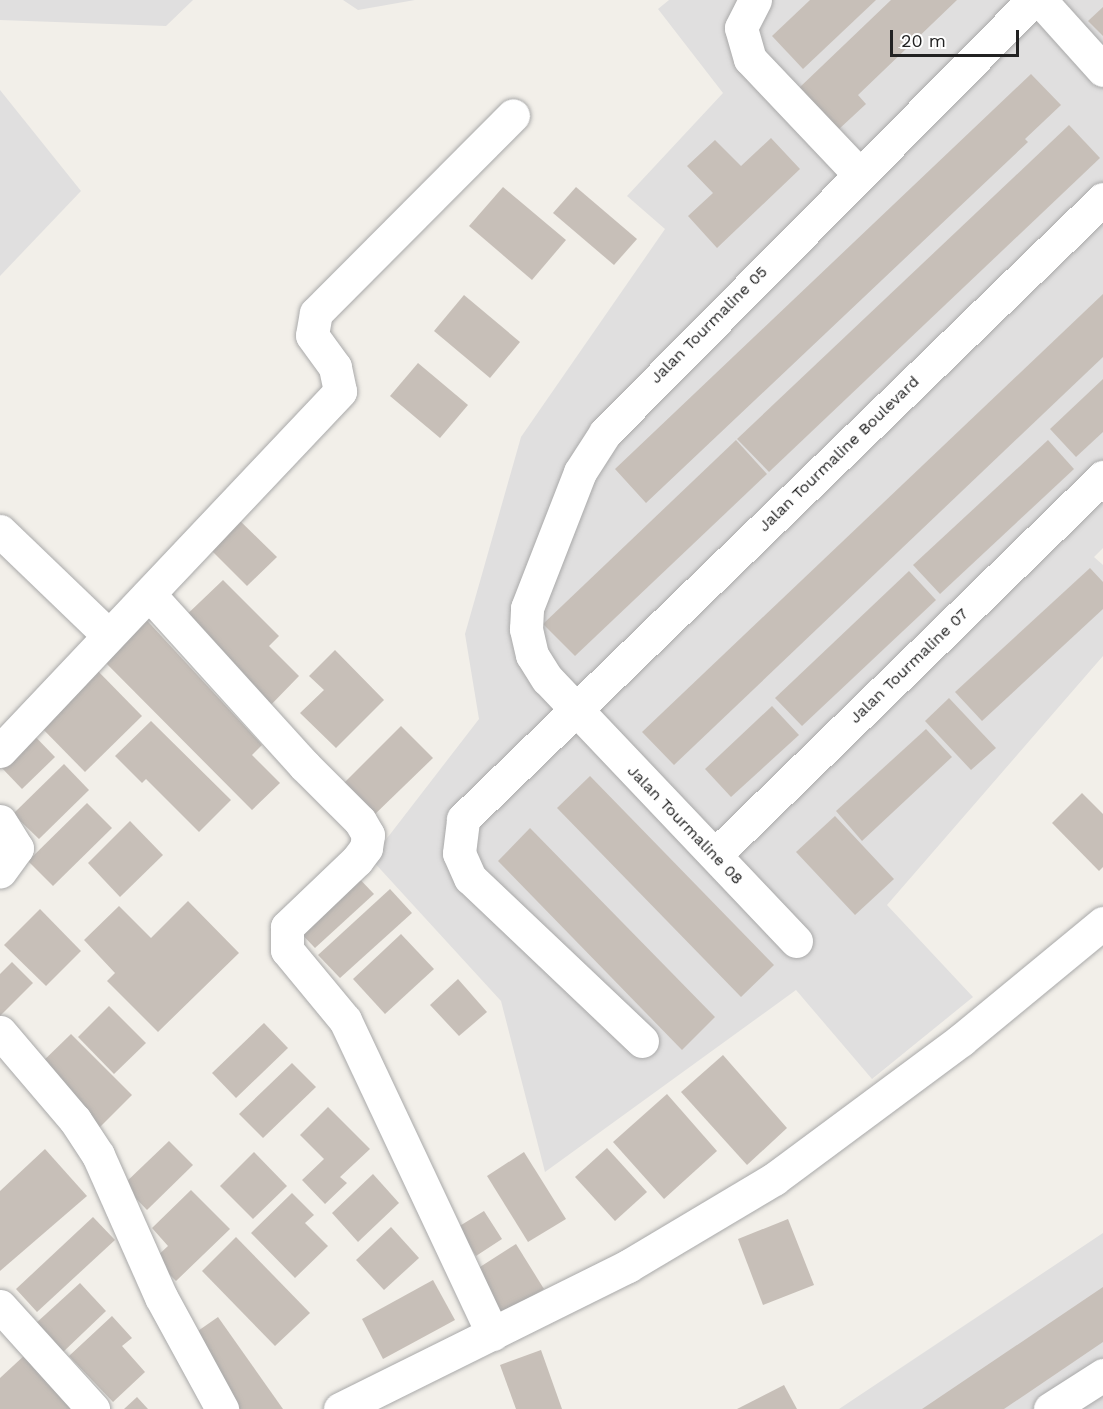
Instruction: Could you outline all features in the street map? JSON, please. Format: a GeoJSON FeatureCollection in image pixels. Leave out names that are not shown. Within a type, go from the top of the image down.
{"type":"FeatureCollection","features":[{"type":"Feature","properties":{"kind":"street"},"geometry":{"type":"LineString","coordinates":[[755,0],[741,27],[750,59],[859,174]]}},
{"type":"Feature","properties":{"kind":"street","name":"Jalan Tourmaline 05"},"geometry":{"type":"LineString","coordinates":[[575,708],[547,679],[532,655],[526,629],[527,608],[580,472],[605,433],[1033,0]]}},
{"type":"Feature","properties":{"kind":"street"},"geometry":{"type":"LineString","coordinates":[[1040,0],[1103,70]]}},
{"type":"Feature","properties":{"kind":"street"},"geometry":{"type":"LineString","coordinates":[[0,751],[340,391],[335,367],[312,335],[316,314],[513,115]]}},
{"type":"Feature","properties":{"kind":"street","name":"Jalan Tourmaline Boulevard"},"geometry":{"type":"LineString","coordinates":[[642,1041],[471,879],[459,854],[463,819],[575,708],[1103,200]]}},
{"type":"Feature","properties":{"kind":"street","name":"Jalan Tourmaline 07"},"geometry":{"type":"LineString","coordinates":[[715,855],[1103,477]]}},
{"type":"Feature","properties":{"kind":"street"},"geometry":{"type":"LineString","coordinates":[[0,531],[108,635]]}},
{"type":"Feature","properties":{"kind":"street"},"geometry":{"type":"LineString","coordinates":[[149,594],[304,765],[360,821],[368,835],[366,848],[357,860],[287,927],[287,950],[345,1020],[493,1334]]}},
{"type":"Feature","properties":{"kind":"street","name":"Jalan Tourmaline 08"},"geometry":{"type":"LineString","coordinates":[[575,708],[796,941]]}},
{"type":"Feature","properties":{"kind":"street"},"geometry":{"type":"LineString","coordinates":[[0,821],[17,848],[0,871]]}},
{"type":"Feature","properties":{"kind":"street"},"geometry":{"type":"LineString","coordinates":[[340,1409],[628,1266],[774,1179],[961,1040],[1103,923]]}},
{"type":"Feature","properties":{"kind":"street"},"geometry":{"type":"LineString","coordinates":[[0,1032],[75,1120],[98,1155],[160,1298],[222,1409]]}},
{"type":"Feature","properties":{"kind":"street"},"geometry":{"type":"LineString","coordinates":[[0,1306],[93,1409]]}},
{"type":"Feature","properties":{"kind":"street"},"geometry":{"type":"LineString","coordinates":[[1050,1409],[1103,1375]]}},
{"type":"Feature","properties":{"kind":"shaded area"},"geometry":{"type":"Polygon","coordinates":[[[0,0],[193,0],[166,26],[0,20],[0,0]]]}},
{"type":"Feature","properties":{"kind":"shaded area"},"geometry":{"type":"Polygon","coordinates":[[[343,0],[415,0],[358,10],[343,0]]]}},
{"type":"Feature","properties":{"kind":"shaded area"},"geometry":{"type":"Polygon","coordinates":[[[669,0],[1103,0],[1103,548],[1094,557],[1103,565],[1103,656],[887,905],[973,997],[872,1079],[796,990],[545,1172],[501,1001],[371,859],[479,719],[465,634],[521,437],[665,229],[627,196],[723,93],[658,9],[669,0]]]}},
{"type":"Feature","properties":{"kind":"shaded area"},"geometry":{"type":"Polygon","coordinates":[[[0,90],[81,191],[0,276],[0,90]]]}},
{"type":"Feature","properties":{"kind":"shaded area"},"geometry":{"type":"Polygon","coordinates":[[[1103,1233],[1103,1409],[839,1409],[1103,1233]]]}},
{"type":"Feature","properties":{"kind":"building"},"geometry":{"type":"Polygon","coordinates":[[[810,0],[876,0],[803,69],[772,36],[810,0]]]}},
{"type":"Feature","properties":{"kind":"building"},"geometry":{"type":"Polygon","coordinates":[[[891,0],[957,0],[858,95],[866,104],[838,130],[799,88],[891,0]]]}},
{"type":"Feature","properties":{"kind":"building"},"geometry":{"type":"Polygon","coordinates":[[[1103,7],[1103,36],[1088,21],[1103,7]]]}},
{"type":"Feature","properties":{"kind":"building"},"geometry":{"type":"Polygon","coordinates":[[[1031,74],[1061,105],[1025,139],[1028,142],[646,503],[615,469],[1031,74]]]}},
{"type":"Feature","properties":{"kind":"building"},"geometry":{"type":"Polygon","coordinates":[[[1069,125],[1100,158],[769,472],[737,439],[1069,125]]]}},
{"type":"Feature","properties":{"kind":"building"},"geometry":{"type":"Polygon","coordinates":[[[771,138],[800,169],[717,248],[688,216],[713,193],[687,166],[715,140],[741,166],[771,138]]]}},
{"type":"Feature","properties":{"kind":"building"},"geometry":{"type":"Polygon","coordinates":[[[503,187],[566,240],[532,280],[469,226],[503,187]]]}},
{"type":"Feature","properties":{"kind":"building"},"geometry":{"type":"Polygon","coordinates":[[[576,187],[637,239],[614,265],[553,213],[576,187]]]}},
{"type":"Feature","properties":{"kind":"building"},"geometry":{"type":"Polygon","coordinates":[[[1103,294],[1103,357],[674,765],[642,732],[1103,294]]]}},
{"type":"Feature","properties":{"kind":"building"},"geometry":{"type":"Polygon","coordinates":[[[464,295],[520,342],[490,378],[434,331],[464,295]]]}},
{"type":"Feature","properties":{"kind":"building"},"geometry":{"type":"Polygon","coordinates":[[[418,363],[468,405],[440,438],[390,396],[418,363]]]}},
{"type":"Feature","properties":{"kind":"building"},"geometry":{"type":"Polygon","coordinates":[[[1103,379],[1103,432],[1076,457],[1050,429],[1103,379]]]}},
{"type":"Feature","properties":{"kind":"building"},"geometry":{"type":"Polygon","coordinates":[[[736,440],[767,474],[575,656],[543,624],[736,440]]]}},
{"type":"Feature","properties":{"kind":"building"},"geometry":{"type":"Polygon","coordinates":[[[1048,440],[1074,469],[940,594],[913,565],[1048,440]]]}},
{"type":"Feature","properties":{"kind":"building"},"geometry":{"type":"Polygon","coordinates":[[[232,513],[277,557],[247,586],[203,542],[232,513]]]}},
{"type":"Feature","properties":{"kind":"building"},"geometry":{"type":"Polygon","coordinates":[[[1090,568],[1103,582],[1103,609],[982,721],[955,692],[1090,568]]]}},
{"type":"Feature","properties":{"kind":"building"},"geometry":{"type":"Polygon","coordinates":[[[909,571],[936,600],[802,726],[775,698],[909,571]]]}},
{"type":"Feature","properties":{"kind":"building"},"geometry":{"type":"Polygon","coordinates":[[[223,580],[279,636],[269,646],[299,676],[265,711],[178,623],[223,580]]]}},
{"type":"Feature","properties":{"kind":"building"},"geometry":{"type":"Polygon","coordinates":[[[140,613],[262,745],[252,755],[280,783],[252,810],[97,654],[140,613]]]}},
{"type":"Feature","properties":{"kind":"building"},"geometry":{"type":"Polygon","coordinates":[[[335,650],[384,700],[336,748],[300,713],[324,690],[309,676],[335,650]]]}},
{"type":"Feature","properties":{"kind":"building"},"geometry":{"type":"Polygon","coordinates":[[[93,666],[142,716],[85,772],[36,722],[93,666]]]}},
{"type":"Feature","properties":{"kind":"building"},"geometry":{"type":"Polygon","coordinates":[[[949,698],[996,748],[971,770],[925,721],[949,698]]]}},
{"type":"Feature","properties":{"kind":"building"},"geometry":{"type":"Polygon","coordinates":[[[772,706],[799,735],[731,797],[705,769],[772,706]]]}},
{"type":"Feature","properties":{"kind":"building"},"geometry":{"type":"Polygon","coordinates":[[[151,721],[231,800],[199,832],[146,779],[142,783],[115,756],[151,721]]]}},
{"type":"Feature","properties":{"kind":"building"},"geometry":{"type":"Polygon","coordinates":[[[401,726],[433,758],[371,818],[340,787],[401,726]]]}},
{"type":"Feature","properties":{"kind":"building"},"geometry":{"type":"Polygon","coordinates":[[[26,727],[55,757],[22,789],[0,766],[26,727]]]}},
{"type":"Feature","properties":{"kind":"building"},"geometry":{"type":"Polygon","coordinates":[[[926,729],[952,757],[862,841],[836,811],[926,729]]]}},
{"type":"Feature","properties":{"kind":"building"},"geometry":{"type":"Polygon","coordinates":[[[64,764],[89,790],[39,839],[13,814],[64,764]]]}},
{"type":"Feature","properties":{"kind":"building"},"geometry":{"type":"Polygon","coordinates":[[[590,776],[774,965],[741,997],[557,808],[590,776]]]}},
{"type":"Feature","properties":{"kind":"building"},"geometry":{"type":"Polygon","coordinates":[[[1082,793],[1103,814],[1103,867],[1099,871],[1052,823],[1082,793]]]}},
{"type":"Feature","properties":{"kind":"building"},"geometry":{"type":"Polygon","coordinates":[[[87,803],[112,828],[53,886],[28,861],[87,803]]]}},
{"type":"Feature","properties":{"kind":"building"},"geometry":{"type":"Polygon","coordinates":[[[835,816],[894,879],[855,915],[796,852],[835,816]]]}},
{"type":"Feature","properties":{"kind":"building"},"geometry":{"type":"Polygon","coordinates":[[[130,821],[163,855],[120,897],[88,863],[130,821]]]}},
{"type":"Feature","properties":{"kind":"building"},"geometry":{"type":"Polygon","coordinates":[[[530,828],[715,1017],[682,1050],[498,861],[530,828]]]}},
{"type":"Feature","properties":{"kind":"building"},"geometry":{"type":"Polygon","coordinates":[[[352,871],[374,894],[315,948],[293,925],[352,871]]]}},
{"type":"Feature","properties":{"kind":"building"},"geometry":{"type":"Polygon","coordinates":[[[390,889],[412,913],[340,978],[318,955],[390,889]]]}},
{"type":"Feature","properties":{"kind":"building"},"geometry":{"type":"Polygon","coordinates":[[[188,901],[239,953],[158,1032],[107,981],[115,973],[84,940],[119,906],[151,938],[188,901]]]}},
{"type":"Feature","properties":{"kind":"building"},"geometry":{"type":"Polygon","coordinates":[[[40,909],[81,951],[46,986],[4,945],[40,909]]]}},
{"type":"Feature","properties":{"kind":"building"},"geometry":{"type":"Polygon","coordinates":[[[401,934],[434,969],[385,1014],[353,979],[401,934]]]}},
{"type":"Feature","properties":{"kind":"building"},"geometry":{"type":"Polygon","coordinates":[[[12,962],[33,983],[0,1016],[0,974],[12,962]]]}},
{"type":"Feature","properties":{"kind":"building"},"geometry":{"type":"Polygon","coordinates":[[[458,979],[487,1012],[459,1036],[430,1005],[458,979]]]}},
{"type":"Feature","properties":{"kind":"building"},"geometry":{"type":"Polygon","coordinates":[[[109,1006],[146,1043],[114,1074],[78,1037],[109,1006]]]}},
{"type":"Feature","properties":{"kind":"building"},"geometry":{"type":"Polygon","coordinates":[[[264,1023],[288,1048],[236,1098],[212,1073],[264,1023]]]}},
{"type":"Feature","properties":{"kind":"building"},"geometry":{"type":"Polygon","coordinates":[[[71,1034],[132,1095],[98,1129],[37,1067],[71,1034]]]}},
{"type":"Feature","properties":{"kind":"building"},"geometry":{"type":"Polygon","coordinates":[[[723,1055],[787,1128],[747,1165],[681,1092],[723,1055]]]}},
{"type":"Feature","properties":{"kind":"building"},"geometry":{"type":"Polygon","coordinates":[[[292,1063],[316,1087],[263,1138],[239,1114],[292,1063]]]}},
{"type":"Feature","properties":{"kind":"building"},"geometry":{"type":"Polygon","coordinates":[[[667,1094],[717,1151],[664,1199],[613,1142],[667,1094]]]}},
{"type":"Feature","properties":{"kind":"building"},"geometry":{"type":"Polygon","coordinates":[[[328,1107],[370,1149],[340,1177],[347,1183],[325,1204],[302,1180],[324,1159],[300,1135],[328,1107]]]}},
{"type":"Feature","properties":{"kind":"building"},"geometry":{"type":"Polygon","coordinates":[[[169,1141],[193,1165],[147,1210],[123,1185],[169,1141]]]}},
{"type":"Feature","properties":{"kind":"building"},"geometry":{"type":"Polygon","coordinates":[[[607,1148],[647,1192],[615,1221],[575,1177],[607,1148]]]}},
{"type":"Feature","properties":{"kind":"building"},"geometry":{"type":"Polygon","coordinates":[[[45,1149],[87,1196],[0,1271],[0,1191],[45,1149]]]}},
{"type":"Feature","properties":{"kind":"building"},"geometry":{"type":"Polygon","coordinates":[[[254,1152],[287,1186],[253,1219],[220,1186],[254,1152]]]}},
{"type":"Feature","properties":{"kind":"building"},"geometry":{"type":"Polygon","coordinates":[[[524,1152],[566,1219],[528,1242],[487,1176],[524,1152]]]}},
{"type":"Feature","properties":{"kind":"building"},"geometry":{"type":"Polygon","coordinates":[[[373,1174],[399,1203],[358,1242],[332,1213],[373,1174]]]}},
{"type":"Feature","properties":{"kind":"building"},"geometry":{"type":"Polygon","coordinates":[[[191,1190],[230,1229],[176,1281],[154,1259],[168,1246],[152,1228],[191,1190]]]}},
{"type":"Feature","properties":{"kind":"building"},"geometry":{"type":"Polygon","coordinates":[[[292,1193],[314,1215],[305,1223],[328,1246],[295,1278],[251,1233],[292,1193]]]}},
{"type":"Feature","properties":{"kind":"building"},"geometry":{"type":"Polygon","coordinates":[[[484,1211],[502,1239],[476,1256],[458,1227],[484,1211]]]}},
{"type":"Feature","properties":{"kind":"building"},"geometry":{"type":"Polygon","coordinates":[[[93,1217],[115,1240],[37,1312],[16,1289],[93,1217]]]}},
{"type":"Feature","properties":{"kind":"building"},"geometry":{"type":"Polygon","coordinates":[[[788,1219],[814,1285],[763,1305],[738,1239],[788,1219]]]}},
{"type":"Feature","properties":{"kind":"building"},"geometry":{"type":"Polygon","coordinates":[[[391,1227],[419,1258],[384,1290],[356,1260],[391,1227]]]}},
{"type":"Feature","properties":{"kind":"building"},"geometry":{"type":"Polygon","coordinates":[[[236,1237],[310,1313],[275,1346],[202,1271],[236,1237]]]}},
{"type":"Feature","properties":{"kind":"building"},"geometry":{"type":"Polygon","coordinates":[[[516,1244],[544,1289],[497,1319],[469,1274],[516,1244]]]}},
{"type":"Feature","properties":{"kind":"building"},"geometry":{"type":"Polygon","coordinates":[[[433,1280],[455,1320],[383,1359],[362,1319],[433,1280]]]}},
{"type":"Feature","properties":{"kind":"building"},"geometry":{"type":"Polygon","coordinates":[[[80,1283],[106,1311],[62,1353],[35,1324],[80,1283]]]}},
{"type":"Feature","properties":{"kind":"building"},"geometry":{"type":"Polygon","coordinates":[[[1103,1287],[1103,1342],[1004,1409],[922,1409],[1103,1287]]]}},
{"type":"Feature","properties":{"kind":"building"},"geometry":{"type":"Polygon","coordinates":[[[112,1316],[132,1338],[122,1346],[145,1372],[113,1402],[69,1356],[112,1316]]]}},
{"type":"Feature","properties":{"kind":"building"},"geometry":{"type":"Polygon","coordinates":[[[218,1317],[283,1409],[233,1409],[185,1340],[218,1317]]]}},
{"type":"Feature","properties":{"kind":"building"},"geometry":{"type":"Polygon","coordinates":[[[541,1350],[562,1409],[516,1409],[500,1365],[541,1350]]]}},
{"type":"Feature","properties":{"kind":"building"},"geometry":{"type":"Polygon","coordinates":[[[27,1353],[78,1409],[0,1409],[0,1378],[27,1353]]]}},
{"type":"Feature","properties":{"kind":"building"},"geometry":{"type":"Polygon","coordinates":[[[784,1385],[797,1409],[737,1409],[784,1385]]]}},
{"type":"Feature","properties":{"kind":"building"},"geometry":{"type":"Polygon","coordinates":[[[137,1397],[148,1409],[124,1409],[137,1397]]]}}]}
